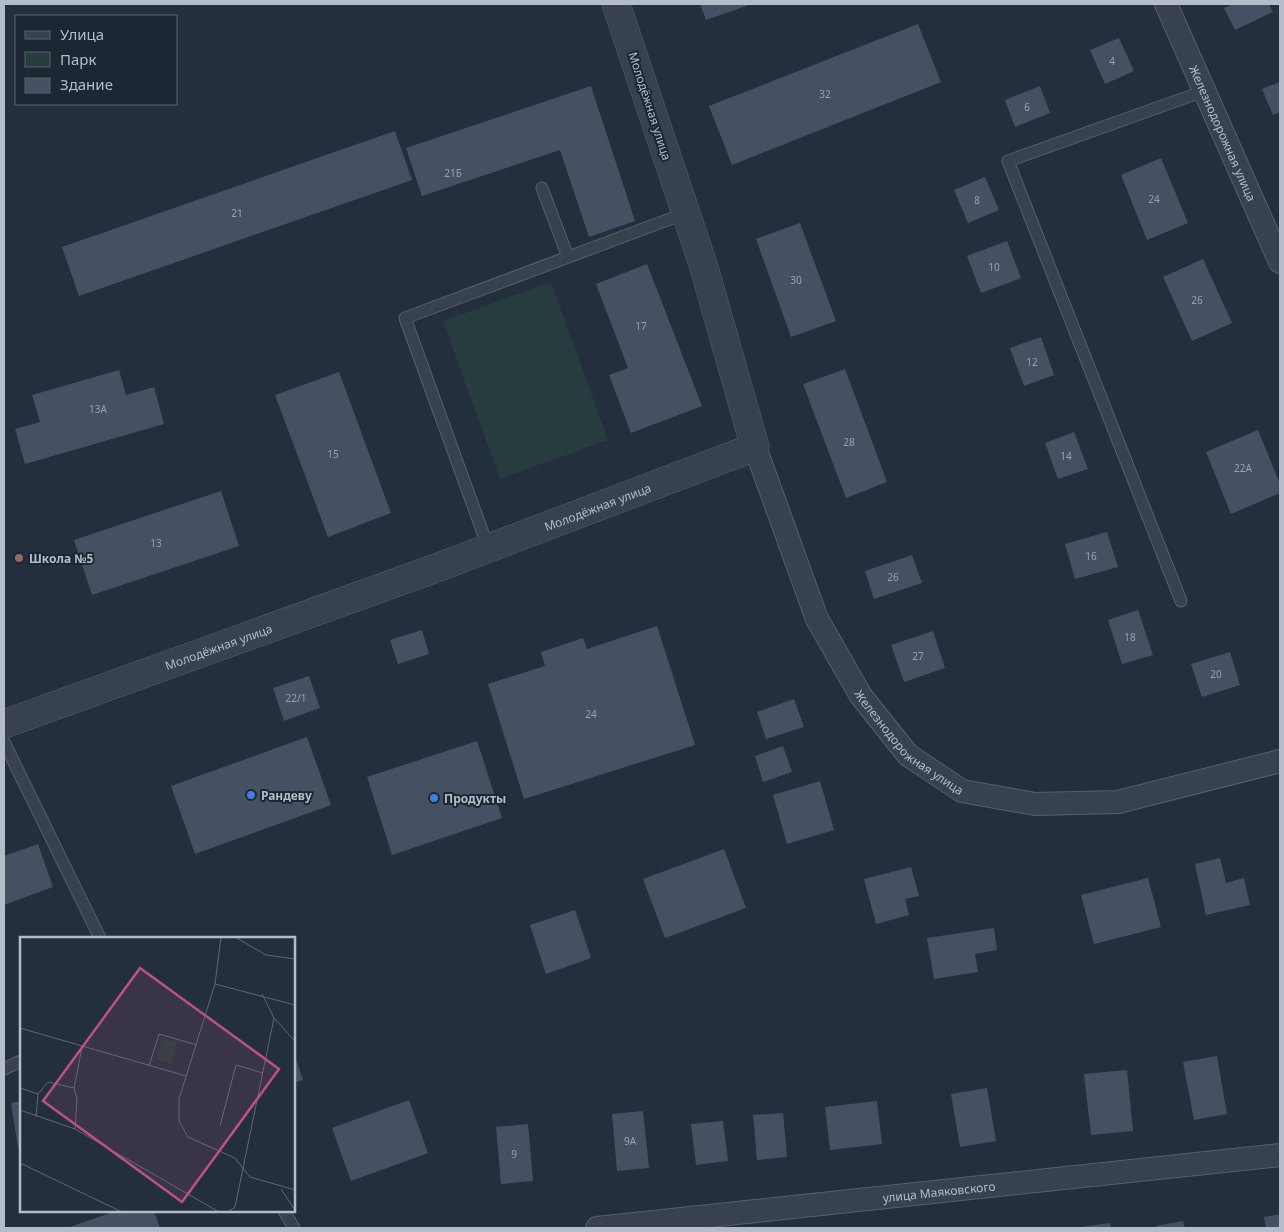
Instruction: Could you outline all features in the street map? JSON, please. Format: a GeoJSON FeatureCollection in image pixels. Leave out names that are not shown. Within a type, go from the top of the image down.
{"type":"FeatureCollection","features":[{"type":"Feature","properties":{"kind":"street","name":"Молодёжная улица"},"geometry":{"type":"LineString","coordinates":[[4,724],[755,447],[703,264],[616,4]]}},
{"type":"Feature","properties":{"kind":"street","name":"Железнодорожная улица"},"geometry":{"type":"LineString","coordinates":[[1166,4],[1280,262]]}},
{"type":"Feature","properties":{"kind":"street","name":"Железнодорожная улица"},"geometry":{"type":"LineString","coordinates":[[755,447],[817,619],[860,696],[908,755],[962,791],[1035,804],[1118,802],[1280,761]]}},
{"type":"Feature","properties":{"kind":"street","name":"улица Маяковского"},"geometry":{"type":"LineString","coordinates":[[598,1228],[1280,1155]]}},
{"type":"Feature","properties":{"kind":"lane"},"geometry":{"type":"LineString","coordinates":[[1181,601],[1008,161],[1204,91]]}},
{"type":"Feature","properties":{"kind":"lane"},"geometry":{"type":"LineString","coordinates":[[542,188],[568,257]]}},
{"type":"Feature","properties":{"kind":"lane"},"geometry":{"type":"LineString","coordinates":[[488,547],[404,318],[686,213]]}},
{"type":"Feature","properties":{"kind":"lane"},"geometry":{"type":"LineString","coordinates":[[4,742],[100,937]]}},
{"type":"Feature","properties":{"kind":"lane"},"geometry":{"type":"LineString","coordinates":[[4,1069],[20,1061]]}},
{"type":"Feature","properties":{"kind":"lane"},"geometry":{"type":"LineString","coordinates":[[285,1212],[294,1228]]}},
{"type":"Feature","properties":{"kind":"green space"},"geometry":{"type":"Polygon","coordinates":[[[551,282],[608,440],[500,479],[443,321],[551,282]]]}},
{"type":"Feature","properties":{"kind":"building"},"geometry":{"type":"Polygon","coordinates":[[[700,4],[752,4],[706,20],[700,4]]]}},
{"type":"Feature","properties":{"kind":"building"},"geometry":{"type":"Polygon","coordinates":[[[1234,4],[1269,4],[1273,12],[1235,30],[1224,8],[1234,4]]]}},
{"type":"Feature","properties":{"kind":"building"},"geometry":{"type":"Polygon","coordinates":[[[918,24],[941,82],[732,165],[709,106],[918,24]]]}},
{"type":"Feature","properties":{"kind":"building"},"geometry":{"type":"Polygon","coordinates":[[[1119,38],[1134,71],[1105,84],[1090,50],[1119,38]]]}},
{"type":"Feature","properties":{"kind":"building"},"geometry":{"type":"Polygon","coordinates":[[[1280,82],[1280,112],[1273,115],[1262,89],[1280,82]]]}},
{"type":"Feature","properties":{"kind":"building"},"geometry":{"type":"Polygon","coordinates":[[[591,86],[635,221],[589,237],[560,150],[422,196],[406,148],[591,86]]]}},
{"type":"Feature","properties":{"kind":"building"},"geometry":{"type":"Polygon","coordinates":[[[1040,86],[1050,113],[1015,127],[1005,100],[1040,86]]]}},
{"type":"Feature","properties":{"kind":"building"},"geometry":{"type":"Polygon","coordinates":[[[395,131],[412,180],[79,296],[62,247],[395,131]]]}},
{"type":"Feature","properties":{"kind":"building"},"geometry":{"type":"Polygon","coordinates":[[[1161,158],[1188,223],[1147,240],[1121,175],[1161,158]]]}},
{"type":"Feature","properties":{"kind":"building"},"geometry":{"type":"Polygon","coordinates":[[[985,177],[999,210],[968,223],[954,190],[985,177]]]}},
{"type":"Feature","properties":{"kind":"building"},"geometry":{"type":"Polygon","coordinates":[[[800,223],[836,321],[791,337],[756,239],[800,223]]]}},
{"type":"Feature","properties":{"kind":"building"},"geometry":{"type":"Polygon","coordinates":[[[1007,241],[1021,278],[981,293],[967,256],[1007,241]]]}},
{"type":"Feature","properties":{"kind":"building"},"geometry":{"type":"Polygon","coordinates":[[[1203,259],[1232,323],[1192,341],[1163,277],[1203,259]]]}},
{"type":"Feature","properties":{"kind":"building"},"geometry":{"type":"Polygon","coordinates":[[[647,264],[702,406],[631,433],[609,375],[628,368],[596,284],[647,264]]]}},
{"type":"Feature","properties":{"kind":"building"},"geometry":{"type":"Polygon","coordinates":[[[1041,337],[1054,375],[1024,386],[1010,348],[1041,337]]]}},
{"type":"Feature","properties":{"kind":"building"},"geometry":{"type":"Polygon","coordinates":[[[845,369],[887,482],[846,498],[803,384],[845,369]]]}},
{"type":"Feature","properties":{"kind":"building"},"geometry":{"type":"Polygon","coordinates":[[[119,370],[126,395],[154,387],[164,424],[25,464],[15,429],[40,422],[32,395],[119,370]]]}},
{"type":"Feature","properties":{"kind":"building"},"geometry":{"type":"Polygon","coordinates":[[[339,372],[391,513],[328,537],[275,395],[339,372]]]}},
{"type":"Feature","properties":{"kind":"building"},"geometry":{"type":"Polygon","coordinates":[[[1258,430],[1280,484],[1280,493],[1231,514],[1206,452],[1258,430]]]}},
{"type":"Feature","properties":{"kind":"building"},"geometry":{"type":"Polygon","coordinates":[[[1074,432],[1088,469],[1058,479],[1045,443],[1074,432]]]}},
{"type":"Feature","properties":{"kind":"building"},"geometry":{"type":"Polygon","coordinates":[[[221,491],[239,546],[92,595],[74,540],[221,491]]]}},
{"type":"Feature","properties":{"kind":"building"},"geometry":{"type":"Polygon","coordinates":[[[1107,532],[1118,567],[1075,579],[1065,544],[1107,532]]]}},
{"type":"Feature","properties":{"kind":"building"},"geometry":{"type":"Polygon","coordinates":[[[912,555],[922,583],[874,599],[865,571],[912,555]]]}},
{"type":"Feature","properties":{"kind":"building"},"geometry":{"type":"Polygon","coordinates":[[[1138,610],[1153,655],[1122,664],[1108,620],[1138,610]]]}},
{"type":"Feature","properties":{"kind":"building"},"geometry":{"type":"Polygon","coordinates":[[[657,626],[695,745],[524,799],[488,684],[545,666],[541,652],[583,638],[587,649],[657,626]]]}},
{"type":"Feature","properties":{"kind":"building"},"geometry":{"type":"Polygon","coordinates":[[[422,630],[429,654],[398,664],[390,640],[422,630]]]}},
{"type":"Feature","properties":{"kind":"building"},"geometry":{"type":"Polygon","coordinates":[[[933,631],[945,668],[904,682],[891,645],[933,631]]]}},
{"type":"Feature","properties":{"kind":"building"},"geometry":{"type":"Polygon","coordinates":[[[1230,652],[1240,685],[1202,697],[1191,664],[1230,652]]]}},
{"type":"Feature","properties":{"kind":"building"},"geometry":{"type":"Polygon","coordinates":[[[309,676],[320,708],[284,721],[273,688],[309,676]]]}},
{"type":"Feature","properties":{"kind":"building"},"geometry":{"type":"Polygon","coordinates":[[[794,699],[804,727],[766,739],[757,712],[794,699]]]}},
{"type":"Feature","properties":{"kind":"building","name":"Рандеву"},"geometry":{"type":"Polygon","coordinates":[[[307,737],[331,805],[195,854],[171,786],[307,737]]]}},
{"type":"Feature","properties":{"kind":"building","name":"Продукты"},"geometry":{"type":"Polygon","coordinates":[[[477,741],[502,818],[392,855],[367,777],[477,741]]]}},
{"type":"Feature","properties":{"kind":"building"},"geometry":{"type":"Polygon","coordinates":[[[783,746],[792,772],[763,782],[755,756],[783,746]]]}},
{"type":"Feature","properties":{"kind":"building"},"geometry":{"type":"Polygon","coordinates":[[[820,781],[834,830],[787,844],[773,795],[820,781]]]}},
{"type":"Feature","properties":{"kind":"building"},"geometry":{"type":"Polygon","coordinates":[[[38,844],[53,887],[4,905],[4,856],[38,844]]]}},
{"type":"Feature","properties":{"kind":"building"},"geometry":{"type":"Polygon","coordinates":[[[724,849],[746,908],[665,938],[643,879],[724,849]]]}},
{"type":"Feature","properties":{"kind":"building"},"geometry":{"type":"Polygon","coordinates":[[[1220,858],[1226,883],[1244,878],[1250,905],[1206,915],[1195,864],[1220,858]]]}},
{"type":"Feature","properties":{"kind":"building"},"geometry":{"type":"Polygon","coordinates":[[[911,867],[919,896],[905,899],[909,915],[876,924],[864,879],[911,867]]]}},
{"type":"Feature","properties":{"kind":"building"},"geometry":{"type":"Polygon","coordinates":[[[1148,878],[1161,927],[1094,944],[1081,895],[1148,878]]]}},
{"type":"Feature","properties":{"kind":"building"},"geometry":{"type":"Polygon","coordinates":[[[575,910],[591,958],[546,974],[530,925],[575,910]]]}},
{"type":"Feature","properties":{"kind":"building"},"geometry":{"type":"Polygon","coordinates":[[[994,928],[997,950],[975,954],[978,972],[934,979],[927,938],[994,928]]]}},
{"type":"Feature","properties":{"kind":"building"},"geometry":{"type":"Polygon","coordinates":[[[295,1056],[303,1080],[295,1083],[295,1056]]]}},
{"type":"Feature","properties":{"kind":"building"},"geometry":{"type":"Polygon","coordinates":[[[1217,1056],[1227,1114],[1194,1120],[1183,1062],[1217,1056]]]}},
{"type":"Feature","properties":{"kind":"building"},"geometry":{"type":"Polygon","coordinates":[[[1127,1070],[1133,1131],[1091,1135],[1084,1074],[1127,1070]]]}},
{"type":"Feature","properties":{"kind":"building"},"geometry":{"type":"Polygon","coordinates":[[[987,1088],[996,1141],[960,1147],[951,1094],[987,1088]]]}},
{"type":"Feature","properties":{"kind":"building"},"geometry":{"type":"Polygon","coordinates":[[[409,1100],[428,1153],[351,1181],[332,1128],[409,1100]]]}},
{"type":"Feature","properties":{"kind":"building"},"geometry":{"type":"Polygon","coordinates":[[[20,1101],[20,1147],[18,1148],[11,1103],[20,1101]]]}},
{"type":"Feature","properties":{"kind":"building"},"geometry":{"type":"Polygon","coordinates":[[[877,1101],[882,1144],[830,1150],[825,1107],[877,1101]]]}},
{"type":"Feature","properties":{"kind":"building"},"geometry":{"type":"Polygon","coordinates":[[[643,1111],[649,1168],[617,1171],[612,1114],[643,1111]]]}},
{"type":"Feature","properties":{"kind":"building"},"geometry":{"type":"Polygon","coordinates":[[[783,1113],[787,1157],[757,1160],[753,1115],[783,1113]]]}},
{"type":"Feature","properties":{"kind":"building"},"geometry":{"type":"Polygon","coordinates":[[[723,1121],[728,1161],[696,1165],[691,1124],[723,1121]]]}},
{"type":"Feature","properties":{"kind":"building"},"geometry":{"type":"Polygon","coordinates":[[[528,1124],[533,1181],[501,1184],[496,1127],[528,1124]]]}},
{"type":"Feature","properties":{"kind":"building"},"geometry":{"type":"Polygon","coordinates":[[[113,1212],[154,1212],[160,1228],[67,1228],[113,1212]]]}},
{"type":"Feature","properties":{"kind":"building"},"geometry":{"type":"Polygon","coordinates":[[[1280,1214],[1280,1228],[1266,1228],[1264,1217],[1280,1214]]]}},
{"type":"Feature","properties":{"kind":"building"},"geometry":{"type":"Polygon","coordinates":[[[1183,1221],[1185,1228],[1157,1228],[1156,1226],[1183,1221]]]}},
{"type":"Feature","properties":{"kind":"building"},"geometry":{"type":"Polygon","coordinates":[[[1110,1223],[1111,1228],[1080,1227],[1110,1223]]]}},
{"type":"Feature","properties":{"kind":"place","name":"Школа №5"},"geometry":{"type":"Point","coordinates":[19,558]}},
{"type":"Feature","properties":{"kind":"place","name":"Рандеву"},"geometry":{"type":"Point","coordinates":[251,795]}},
{"type":"Feature","properties":{"kind":"place","name":"Продукты"},"geometry":{"type":"Point","coordinates":[434,798]}}]}
